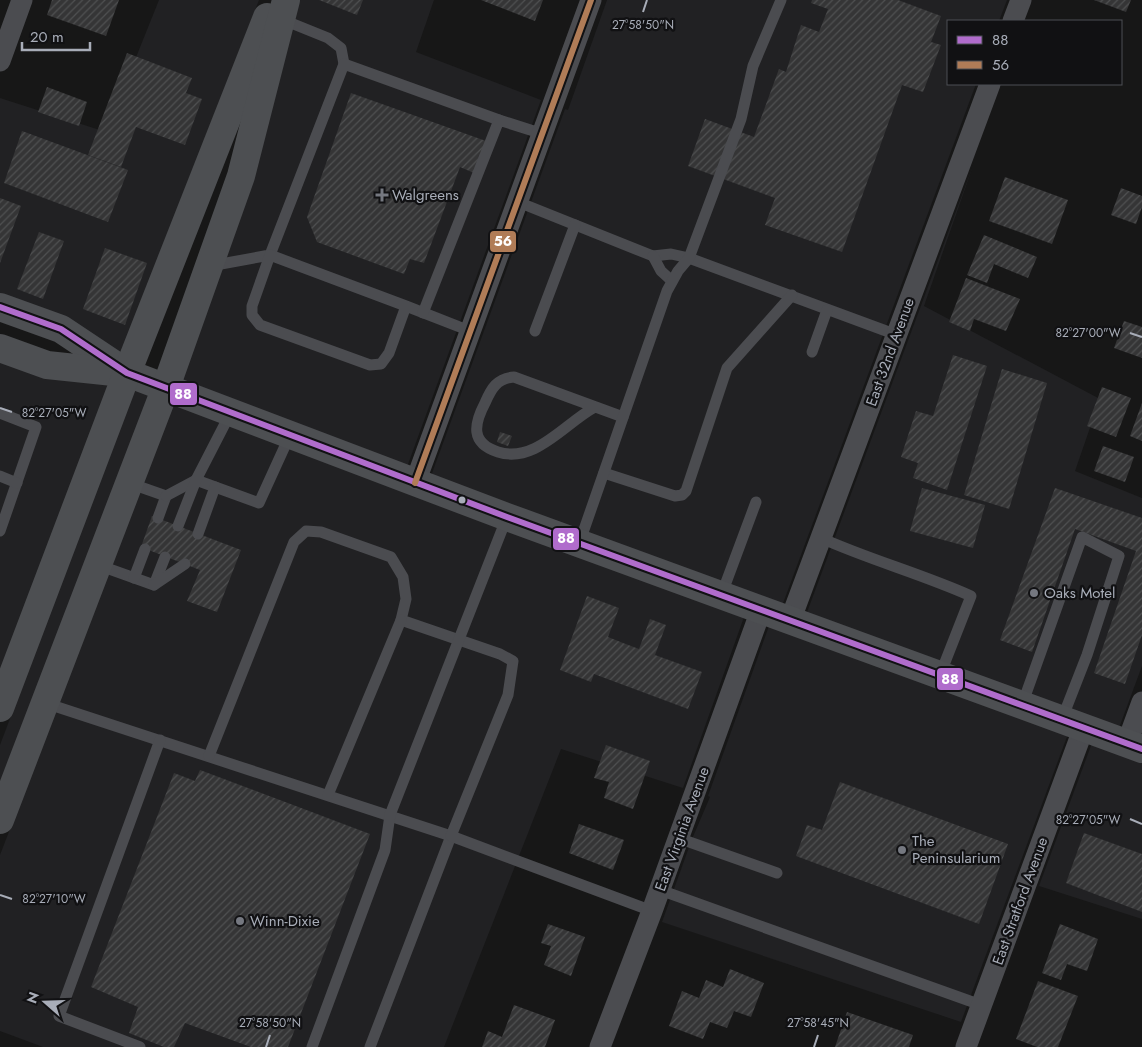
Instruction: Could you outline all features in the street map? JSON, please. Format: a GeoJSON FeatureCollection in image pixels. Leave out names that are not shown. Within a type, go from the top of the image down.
{"type":"FeatureCollection","features":[{"type":"Feature","properties":{"kind":"main road"},"geometry":{"type":"LineString","coordinates":[[0,820],[166,387],[241,176],[280,6]]}},
{"type":"Feature","properties":{"kind":"main road"},"geometry":{"type":"LineString","coordinates":[[1,704],[127,373],[280,6]]}},
{"type":"Feature","properties":{"kind":"main road"},"geometry":{"type":"LineString","coordinates":[[0,308],[61,329],[127,373],[579,544],[1134,746]]}},
{"type":"Feature","properties":{"kind":"main road"},"geometry":{"type":"LineString","coordinates":[[0,348],[47,366],[127,373]]}},
{"type":"Feature","properties":{"kind":"street"},"geometry":{"type":"LineString","coordinates":[[0,61],[22,0]]}},
{"type":"Feature","properties":{"kind":"street"},"geometry":{"type":"LineString","coordinates":[[415,482],[592,0]]}},
{"type":"Feature","properties":{"kind":"street"},"geometry":{"type":"LineString","coordinates":[[1013,20],[1021,0]]}},
{"type":"Feature","properties":{"kind":"street","name":"East 32nd Avenue"},"geometry":{"type":"LineString","coordinates":[[790,621],[990,85]]}},
{"type":"Feature","properties":{"kind":"street","name":"East Virginia Avenue"},"geometry":{"type":"LineString","coordinates":[[600,1047],[660,890],[760,610]]}},
{"type":"Feature","properties":{"kind":"street"},"geometry":{"type":"LineString","coordinates":[[1134,746],[1142,702]]}},
{"type":"Feature","properties":{"kind":"street","name":"East Stratford Avenue"},"geometry":{"type":"LineString","coordinates":[[966,1047],[1073,723]]}},
{"type":"Feature","properties":{"kind":"lane"},"geometry":{"type":"LineString","coordinates":[[579,544],[672,281],[689,258],[741,119],[753,66],[782,0]]}},
{"type":"Feature","properties":{"kind":"lane"},"geometry":{"type":"LineString","coordinates":[[280,6],[341,48],[344,64],[270,255],[252,306],[252,315],[260,325],[370,365],[381,364],[389,353],[406,306]]}},
{"type":"Feature","properties":{"kind":"lane"},"geometry":{"type":"LineString","coordinates":[[344,64],[542,134]]}},
{"type":"Feature","properties":{"kind":"lane"},"geometry":{"type":"LineString","coordinates":[[423,313],[499,120]]}},
{"type":"Feature","properties":{"kind":"lane"},"geometry":{"type":"LineString","coordinates":[[518,202],[653,256],[671,254],[689,258],[897,335]]}},
{"type":"Feature","properties":{"kind":"lane"},"geometry":{"type":"LineString","coordinates":[[535,332],[575,224]]}},
{"type":"Feature","properties":{"kind":"lane"},"geometry":{"type":"LineString","coordinates":[[209,266],[270,255],[470,331]]}},
{"type":"Feature","properties":{"kind":"lane"},"geometry":{"type":"LineString","coordinates":[[653,256],[661,271],[672,281]]}},
{"type":"Feature","properties":{"kind":"lane"},"geometry":{"type":"LineString","coordinates":[[604,473],[675,496],[682,495],[686,491],[727,368],[792,295]]}},
{"type":"Feature","properties":{"kind":"lane"},"geometry":{"type":"LineString","coordinates":[[812,352],[827,310]]}},
{"type":"Feature","properties":{"kind":"lane"},"geometry":{"type":"LineString","coordinates":[[595,407],[525,453],[510,454],[492,450],[480,441],[477,434],[477,418],[490,391],[500,380],[514,376],[623,417]]}},
{"type":"Feature","properties":{"kind":"lane"},"geometry":{"type":"LineString","coordinates":[[178,526],[196,480],[231,412]]}},
{"type":"Feature","properties":{"kind":"lane"},"geometry":{"type":"LineString","coordinates":[[0,413],[36,427],[0,531]]}},
{"type":"Feature","properties":{"kind":"lane"},"geometry":{"type":"LineString","coordinates":[[158,518],[166,496],[196,480],[259,503],[290,435]]}},
{"type":"Feature","properties":{"kind":"lane"},"geometry":{"type":"LineString","coordinates":[[0,476],[17,483]]}},
{"type":"Feature","properties":{"kind":"lane"},"geometry":{"type":"LineString","coordinates":[[129,483],[166,496]]}},
{"type":"Feature","properties":{"kind":"lane"},"geometry":{"type":"LineString","coordinates":[[198,534],[215,487]]}},
{"type":"Feature","properties":{"kind":"lane"},"geometry":{"type":"LineString","coordinates":[[721,596],[756,502]]}},
{"type":"Feature","properties":{"kind":"lane"},"geometry":{"type":"LineString","coordinates":[[312,1047],[385,850],[390,815],[507,517]]}},
{"type":"Feature","properties":{"kind":"lane"},"geometry":{"type":"LineString","coordinates":[[209,756],[294,542],[306,531],[321,532],[391,558],[403,577],[406,599],[401,620],[328,795]]}},
{"type":"Feature","properties":{"kind":"lane"},"geometry":{"type":"LineString","coordinates":[[1022,705],[1082,537],[1119,556],[1087,655],[1073,723]]}},
{"type":"Feature","properties":{"kind":"lane"},"geometry":{"type":"LineString","coordinates":[[821,538],[850,551],[971,596],[940,675]]}},
{"type":"Feature","properties":{"kind":"lane"},"geometry":{"type":"LineString","coordinates":[[134,578],[145,549]]}},
{"type":"Feature","properties":{"kind":"lane"},"geometry":{"type":"LineString","coordinates":[[154,585],[165,557]]}},
{"type":"Feature","properties":{"kind":"lane"},"geometry":{"type":"LineString","coordinates":[[154,585],[185,564]]}},
{"type":"Feature","properties":{"kind":"lane"},"geometry":{"type":"LineString","coordinates":[[98,565],[154,585]]}},
{"type":"Feature","properties":{"kind":"lane"},"geometry":{"type":"LineString","coordinates":[[370,1047],[508,694],[513,661],[458,639],[401,620]]}},
{"type":"Feature","properties":{"kind":"lane"},"geometry":{"type":"LineString","coordinates":[[45,703],[390,815],[652,911]]}},
{"type":"Feature","properties":{"kind":"lane"},"geometry":{"type":"LineString","coordinates":[[140,1047],[59,1016],[160,740]]}},
{"type":"Feature","properties":{"kind":"lane"},"geometry":{"type":"LineString","coordinates":[[678,838],[777,873]]}},
{"type":"Feature","properties":{"kind":"lane"},"geometry":{"type":"LineString","coordinates":[[660,890],[981,1006]]}},
{"type":"Feature","properties":{"kind":"shaded area"},"geometry":{"type":"Polygon","coordinates":[[[159,0],[259,0],[120,355],[0,295],[0,98],[106,132],[159,0]]]}},
{"type":"Feature","properties":{"kind":"shaded area"},"geometry":{"type":"Polygon","coordinates":[[[299,0],[434,0],[416,52],[541,100],[407,467],[182,381],[253,180],[299,0]]]}},
{"type":"Feature","properties":{"kind":"shaded area"},"geometry":{"type":"Polygon","coordinates":[[[607,0],[1007,0],[999,20],[947,20],[947,85],[976,85],[782,606],[431,476],[565,109],[568,110],[607,0]]]}},
{"type":"Feature","properties":{"kind":"shaded area"},"geometry":{"type":"Polygon","coordinates":[[[974,163],[924,306],[1100,399],[1075,471],[1142,498],[1142,666],[1119,728],[806,615],[974,163]]]}},
{"type":"Feature","properties":{"kind":"shaded area"},"geometry":{"type":"Polygon","coordinates":[[[0,360],[109,383],[0,671],[0,360]]]}},
{"type":"Feature","properties":{"kind":"shaded area"},"geometry":{"type":"Polygon","coordinates":[[[135,388],[150,394],[0,782],[0,745],[135,388]]]}},
{"type":"Feature","properties":{"kind":"shaded area"},"geometry":{"type":"Polygon","coordinates":[[[174,403],[744,617],[683,788],[561,749],[444,1047],[43,1047],[0,1031],[0,855],[174,403]]]}},
{"type":"Feature","properties":{"kind":"shaded area"},"geometry":{"type":"Polygon","coordinates":[[[769,626],[1068,734],[961,1022],[662,922],[692,839],[710,797],[708,796],[769,626]]]}},
{"type":"Feature","properties":{"kind":"shaded area"},"geometry":{"type":"Polygon","coordinates":[[[1092,743],[1142,761],[1142,919],[1039,886],[1092,743]]]}},
{"type":"Feature","properties":{"kind":"building"},"geometry":{"type":"Polygon","coordinates":[[[52,0],[119,0],[106,36],[47,15],[52,0]]]}},
{"type":"Feature","properties":{"kind":"building"},"geometry":{"type":"Polygon","coordinates":[[[319,0],[363,0],[357,15],[319,0]]]}},
{"type":"Feature","properties":{"kind":"building"},"geometry":{"type":"Polygon","coordinates":[[[481,0],[543,0],[535,21],[481,0]]]}},
{"type":"Feature","properties":{"kind":"building"},"geometry":{"type":"Polygon","coordinates":[[[812,0],[898,0],[941,16],[931,42],[941,45],[923,92],[902,85],[842,252],[765,225],[775,198],[688,166],[705,119],[754,137],[779,69],[786,72],[801,25],[819,32],[828,9],[811,3],[812,0]]]}},
{"type":"Feature","properties":{"kind":"building"},"geometry":{"type":"Polygon","coordinates":[[[1094,0],[1131,0],[1126,12],[1094,0]]]}},
{"type":"Feature","properties":{"kind":"building"},"geometry":{"type":"Polygon","coordinates":[[[127,53],[192,78],[186,93],[202,99],[185,145],[136,127],[121,167],[88,155],[127,53]]]}},
{"type":"Feature","properties":{"kind":"building"},"geometry":{"type":"Polygon","coordinates":[[[47,87],[87,102],[79,126],[38,112],[47,87]]]}},
{"type":"Feature","properties":{"kind":"building","name":"Walgreens"},"geometry":{"type":"Polygon","coordinates":[[[351,93],[486,141],[474,173],[460,167],[424,263],[410,259],[404,274],[317,242],[307,217],[351,93]]]}},
{"type":"Feature","properties":{"kind":"building"},"geometry":{"type":"Polygon","coordinates":[[[22,131],[128,170],[108,222],[4,183],[22,131]]]}},
{"type":"Feature","properties":{"kind":"building"},"geometry":{"type":"Polygon","coordinates":[[[1005,177],[1068,200],[1052,244],[989,221],[1005,177]]]}},
{"type":"Feature","properties":{"kind":"building"},"geometry":{"type":"Polygon","coordinates":[[[1121,188],[1142,196],[1142,207],[1136,224],[1111,215],[1121,188]]]}},
{"type":"Feature","properties":{"kind":"building"},"geometry":{"type":"Polygon","coordinates":[[[0,198],[21,206],[0,263],[0,198]]]}},
{"type":"Feature","properties":{"kind":"building"},"geometry":{"type":"Polygon","coordinates":[[[39,232],[64,241],[43,299],[17,289],[39,232]]]}},
{"type":"Feature","properties":{"kind":"building"},"geometry":{"type":"Polygon","coordinates":[[[984,235],[1037,257],[1028,278],[994,264],[987,283],[967,275],[984,235]]]}},
{"type":"Feature","properties":{"kind":"building"},"geometry":{"type":"Polygon","coordinates":[[[105,248],[147,263],[125,325],[83,309],[105,248]]]}},
{"type":"Feature","properties":{"kind":"building"},"geometry":{"type":"Polygon","coordinates":[[[966,278],[1020,299],[1006,331],[974,319],[970,331],[949,322],[966,278]]]}},
{"type":"Feature","properties":{"kind":"building"},"geometry":{"type":"Polygon","coordinates":[[[1124,321],[1142,327],[1142,358],[1114,348],[1124,321]]]}},
{"type":"Feature","properties":{"kind":"building"},"geometry":{"type":"Polygon","coordinates":[[[953,355],[987,366],[947,490],[913,478],[918,463],[901,457],[916,411],[933,416],[953,355]]]}},
{"type":"Feature","properties":{"kind":"building"},"geometry":{"type":"Polygon","coordinates":[[[1002,369],[1047,383],[1009,509],[964,495],[1002,369]]]}},
{"type":"Feature","properties":{"kind":"building"},"geometry":{"type":"Polygon","coordinates":[[[1102,387],[1131,398],[1116,437],[1087,426],[1102,387]]]}},
{"type":"Feature","properties":{"kind":"building"},"geometry":{"type":"Polygon","coordinates":[[[1142,403],[1142,441],[1130,436],[1142,403]]]}},
{"type":"Feature","properties":{"kind":"building"},"geometry":{"type":"Polygon","coordinates":[[[500,432],[512,436],[508,446],[497,442],[500,432]]]}},
{"type":"Feature","properties":{"kind":"building"},"geometry":{"type":"Polygon","coordinates":[[[1103,446],[1134,457],[1125,482],[1094,471],[1103,446]]]}},
{"type":"Feature","properties":{"kind":"building"},"geometry":{"type":"Polygon","coordinates":[[[922,488],[985,505],[973,548],[910,531],[922,488]]]}},
{"type":"Feature","properties":{"kind":"building","name":"Oaks Motel"},"geometry":{"type":"Polygon","coordinates":[[[1055,488],[1142,518],[1142,635],[1125,684],[1094,673],[1136,551],[1075,529],[1032,652],[1000,640],[1055,488]]]}},
{"type":"Feature","properties":{"kind":"building"},"geometry":{"type":"Polygon","coordinates":[[[152,516],[241,550],[217,612],[187,601],[200,570],[141,547],[152,516]]]}},
{"type":"Feature","properties":{"kind":"building"},"geometry":{"type":"Polygon","coordinates":[[[587,596],[619,608],[608,637],[639,649],[650,619],[666,625],[655,655],[702,672],[688,709],[594,674],[591,682],[560,670],[587,596]]]}},
{"type":"Feature","properties":{"kind":"building"},"geometry":{"type":"Polygon","coordinates":[[[606,745],[650,761],[633,809],[604,798],[609,782],[594,778],[606,745]]]}},
{"type":"Feature","properties":{"kind":"building"},"geometry":{"type":"Polygon","coordinates":[[[200,770],[370,834],[288,1047],[251,1047],[185,1023],[174,1047],[164,1047],[129,1033],[138,1007],[91,987],[174,773],[195,781],[200,770]]]}},
{"type":"Feature","properties":{"kind":"building","name":"The Peninsularium"},"geometry":{"type":"Polygon","coordinates":[[[840,782],[1008,844],[979,924],[796,856],[807,825],[822,830],[840,782]]]}},
{"type":"Feature","properties":{"kind":"building"},"geometry":{"type":"Polygon","coordinates":[[[579,824],[624,840],[613,870],[569,853],[579,824]]]}},
{"type":"Feature","properties":{"kind":"building"},"geometry":{"type":"Polygon","coordinates":[[[1084,833],[1142,854],[1142,912],[1066,883],[1084,833]]]}},
{"type":"Feature","properties":{"kind":"building"},"geometry":{"type":"Polygon","coordinates":[[[548,924],[585,937],[571,976],[544,965],[551,946],[541,943],[548,924]]]}},
{"type":"Feature","properties":{"kind":"building"},"geometry":{"type":"Polygon","coordinates":[[[1060,924],[1098,939],[1087,971],[1067,964],[1061,980],[1042,973],[1060,924]]]}},
{"type":"Feature","properties":{"kind":"building"},"geometry":{"type":"Polygon","coordinates":[[[730,969],[764,983],[751,1017],[734,1011],[727,1028],[710,1022],[703,1039],[669,1026],[682,991],[699,998],[706,980],[723,987],[730,969]]]}},
{"type":"Feature","properties":{"kind":"building"},"geometry":{"type":"Polygon","coordinates":[[[1038,981],[1078,996],[1058,1047],[1037,1047],[1016,1039],[1038,981]]]}},
{"type":"Feature","properties":{"kind":"building"},"geometry":{"type":"Polygon","coordinates":[[[514,1005],[555,1020],[545,1047],[482,1047],[488,1031],[502,1037],[514,1005]]]}},
{"type":"Feature","properties":{"kind":"building"},"geometry":{"type":"Polygon","coordinates":[[[847,1012],[913,1035],[909,1047],[835,1047],[847,1012]]]}},
{"type":"Feature","properties":{"kind":"transit line","name":"56"},"geometry":{"type":"LineString","coordinates":[[415,483],[591,0]]}},
{"type":"Feature","properties":{"kind":"transit line","name":"88"},"geometry":{"type":"LineString","coordinates":[[0,307],[61,329],[127,373],[507,517],[1142,749]]}},
{"type":"Feature","properties":{"kind":"place","name":"Walgreens"},"geometry":{"type":"Point","coordinates":[382,195]}},
{"type":"Feature","properties":{"kind":"place","name":"Oaks Motel"},"geometry":{"type":"Point","coordinates":[1034,593]}},
{"type":"Feature","properties":{"kind":"place","name":"The Peninsularium"},"geometry":{"type":"Point","coordinates":[902,850]}},
{"type":"Feature","properties":{"kind":"place","name":"Winn-Dixie"},"geometry":{"type":"Point","coordinates":[240,921]}}]}
